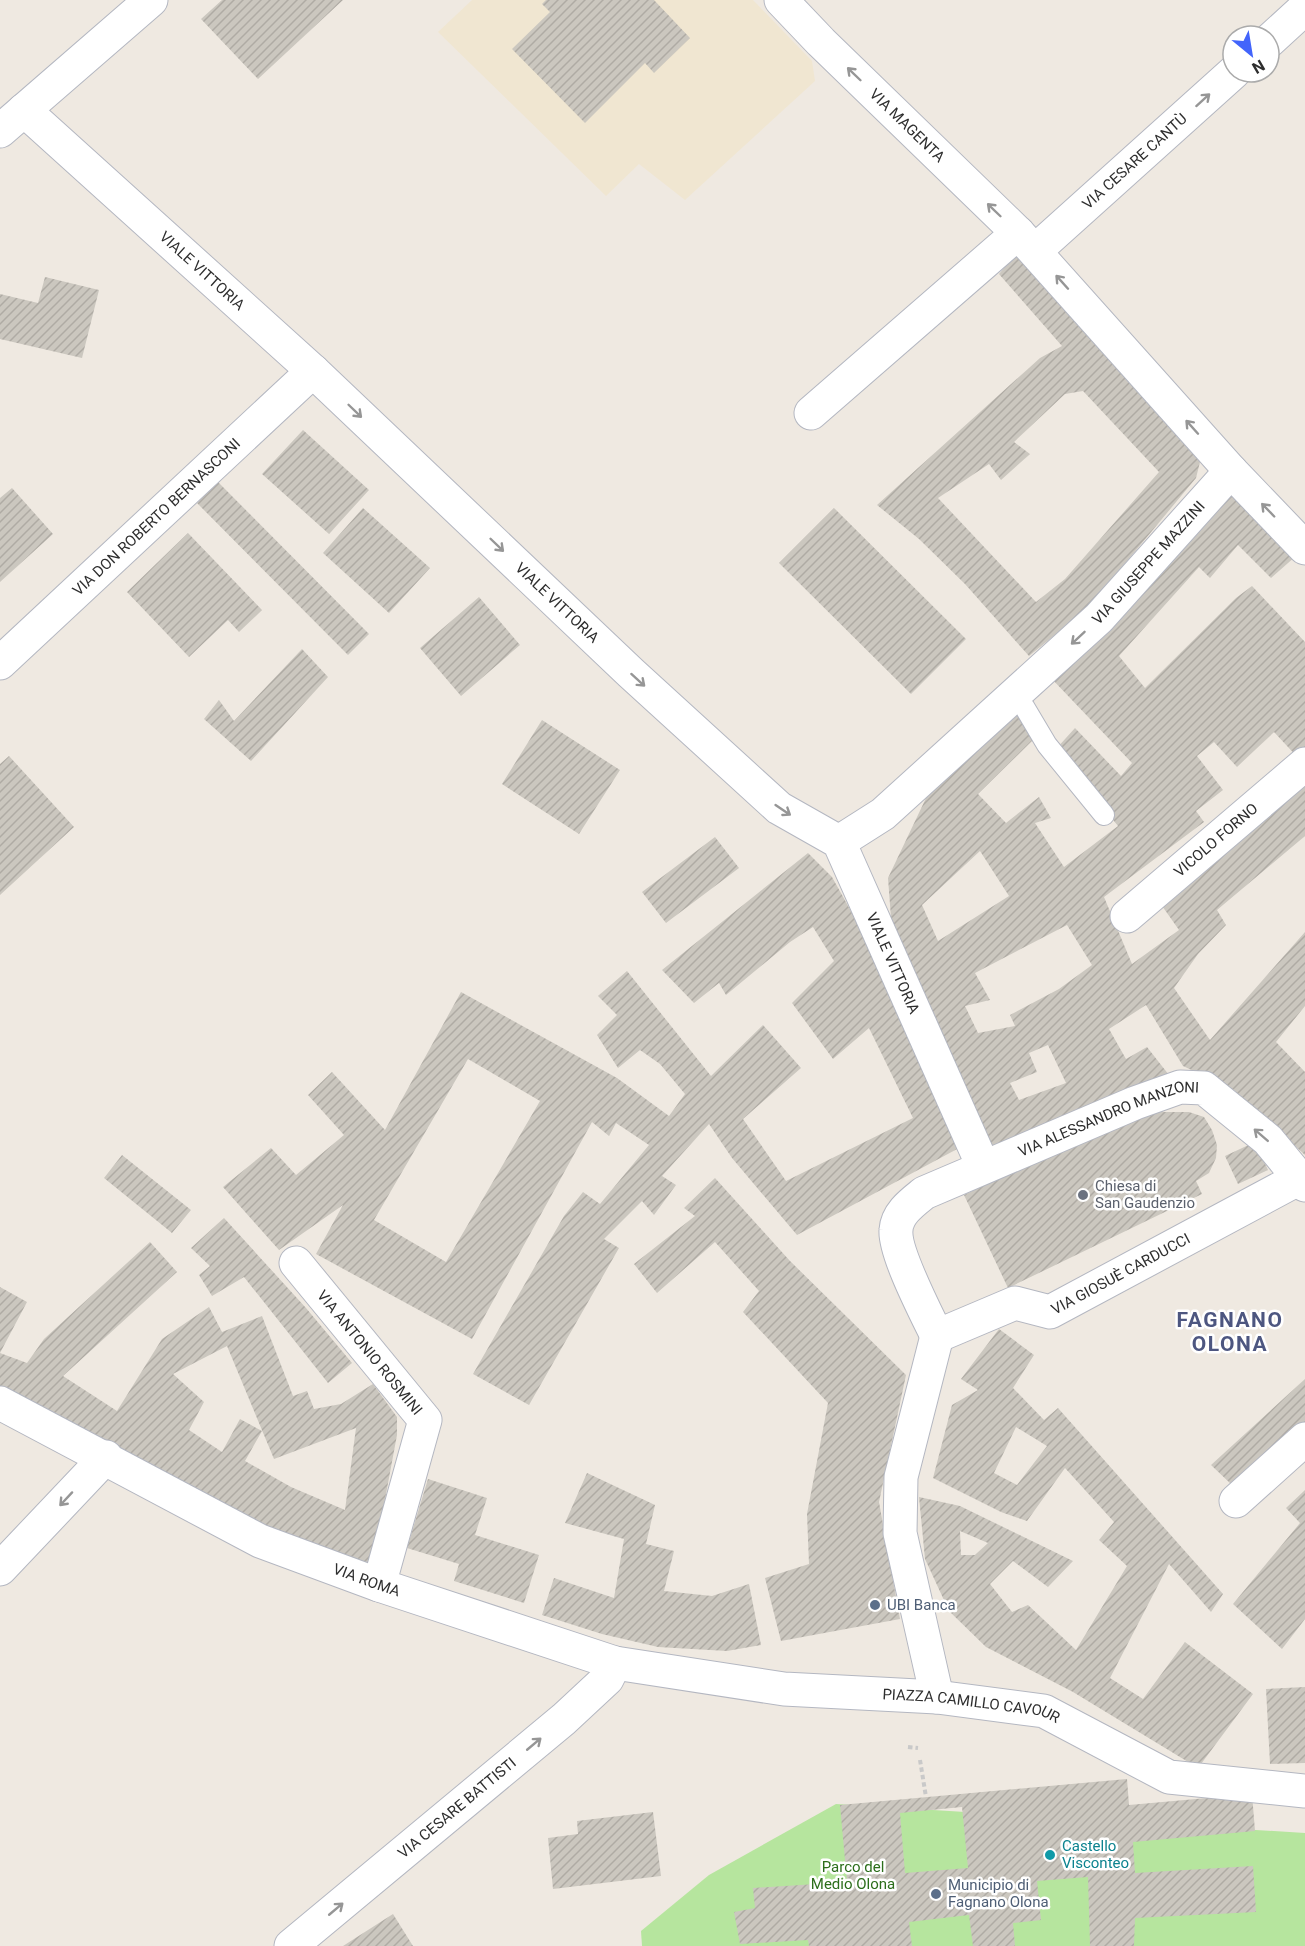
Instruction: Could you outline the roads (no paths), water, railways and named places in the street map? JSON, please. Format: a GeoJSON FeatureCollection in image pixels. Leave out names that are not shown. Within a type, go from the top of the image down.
{"type":"FeatureCollection","features":[{"type":"Feature","properties":{"kind":"street"},"geometry":{"type":"LineString","coordinates":[[0,131],[151,0]]}},
{"type":"Feature","properties":{"kind":"street","name":"VIA MAGENTA"},"geometry":{"type":"LineString","coordinates":[[781,0],[821,42],[1027,242]]}},
{"type":"Feature","properties":{"kind":"street"},"geometry":{"type":"LineString","coordinates":[[1281,29],[1305,8]]}},
{"type":"Feature","properties":{"kind":"street","name":"VIA CESARE CANTÙ"},"geometry":{"type":"LineString","coordinates":[[1027,242],[1221,83]]}},
{"type":"Feature","properties":{"kind":"street","name":"VIALE VITTORIA"},"geometry":{"type":"LineString","coordinates":[[24,110],[313,371],[622,665],[779,808],[839,842],[983,1166]]}},
{"type":"Feature","properties":{"kind":"street"},"geometry":{"type":"LineString","coordinates":[[811,413],[1027,242],[1231,471],[1305,548]]}},
{"type":"Feature","properties":{"kind":"street","name":"VIA DON ROBERTO BERNASCONI"},"geometry":{"type":"LineString","coordinates":[[0,663],[313,371]]}},
{"type":"Feature","properties":{"kind":"street","name":"VIA GIUSEPPE MAZZINI"},"geometry":{"type":"LineString","coordinates":[[839,842],[883,814],[1099,618],[1231,471]]}},
{"type":"Feature","properties":{"kind":"street","name":"VICOLO FORNO"},"geometry":{"type":"LineString","coordinates":[[1127,916],[1305,764]]}},
{"type":"Feature","properties":{"kind":"street","name":"VIA ALESSANDRO MANZONI"},"geometry":{"type":"LineString","coordinates":[[937,1336],[900,1253],[896,1229],[904,1210],[924,1193],[983,1166],[1135,1103],[1180,1087],[1204,1088],[1268,1140],[1302,1182]]}},
{"type":"Feature","properties":{"kind":"street","name":"VIA GIOSUÈ CARDUCCI"},"geometry":{"type":"LineString","coordinates":[[937,1336],[1015,1303],[1050,1312],[1302,1182]]}},
{"type":"Feature","properties":{"kind":"street","name":"VIA ANTONIO ROSMINI"},"geometry":{"type":"LineString","coordinates":[[296,1263],[425,1420],[379,1586]]}},
{"type":"Feature","properties":{"kind":"street"},"geometry":{"type":"LineString","coordinates":[[937,1336],[901,1477],[900,1533],[938,1697]]}},
{"type":"Feature","properties":{"kind":"street","name":"VIA ROMA"},"geometry":{"type":"LineString","coordinates":[[0,1403],[106,1457],[260,1541],[379,1586],[615,1663],[759,1686]]}},
{"type":"Feature","properties":{"kind":"street"},"geometry":{"type":"LineString","coordinates":[[1236,1501],[1305,1439]]}},
{"type":"Feature","properties":{"kind":"street"},"geometry":{"type":"LineString","coordinates":[[0,1569],[106,1457]]}},
{"type":"Feature","properties":{"kind":"street","name":"VIA CESARE BATTISTI"},"geometry":{"type":"LineString","coordinates":[[291,1946],[564,1719],[607,1679],[615,1663]]}},
{"type":"Feature","properties":{"kind":"street","name":"PIAZZA CAMILLO CAVOUR"},"geometry":{"type":"LineString","coordinates":[[759,1686],[938,1697],[1044,1711],[1169,1777],[1305,1791]]}},
{"type":"Feature","properties":{"kind":"lane"},"geometry":{"type":"LineString","coordinates":[[1014,696],[1025,708],[1047,745],[1104,815]]}},
{"type":"Feature","properties":{"kind":"place","name":"Chiesa di San Gaudenzio"},"geometry":{"type":"Point","coordinates":[1083,1195]}},
{"type":"Feature","properties":{"kind":"place","name":"UBI Banca"},"geometry":{"type":"Point","coordinates":[875,1605]}},
{"type":"Feature","properties":{"kind":"place","name":"Castello Visconteo"},"geometry":{"type":"Point","coordinates":[1050,1855]}},
{"type":"Feature","properties":{"kind":"place","name":"Municipio di Fagnano Olona"},"geometry":{"type":"Point","coordinates":[936,1894]}},
{"type":"Feature","properties":{"kind":"district","name":"FAGNANO OLONA"},"geometry":{"type":"Point","coordinates":[1230,1332]}},
{"type":"Feature","properties":{"kind":"park label","name":"Parco del Medio Olona"},"geometry":{"type":"Point","coordinates":[853,1876]}}]}
